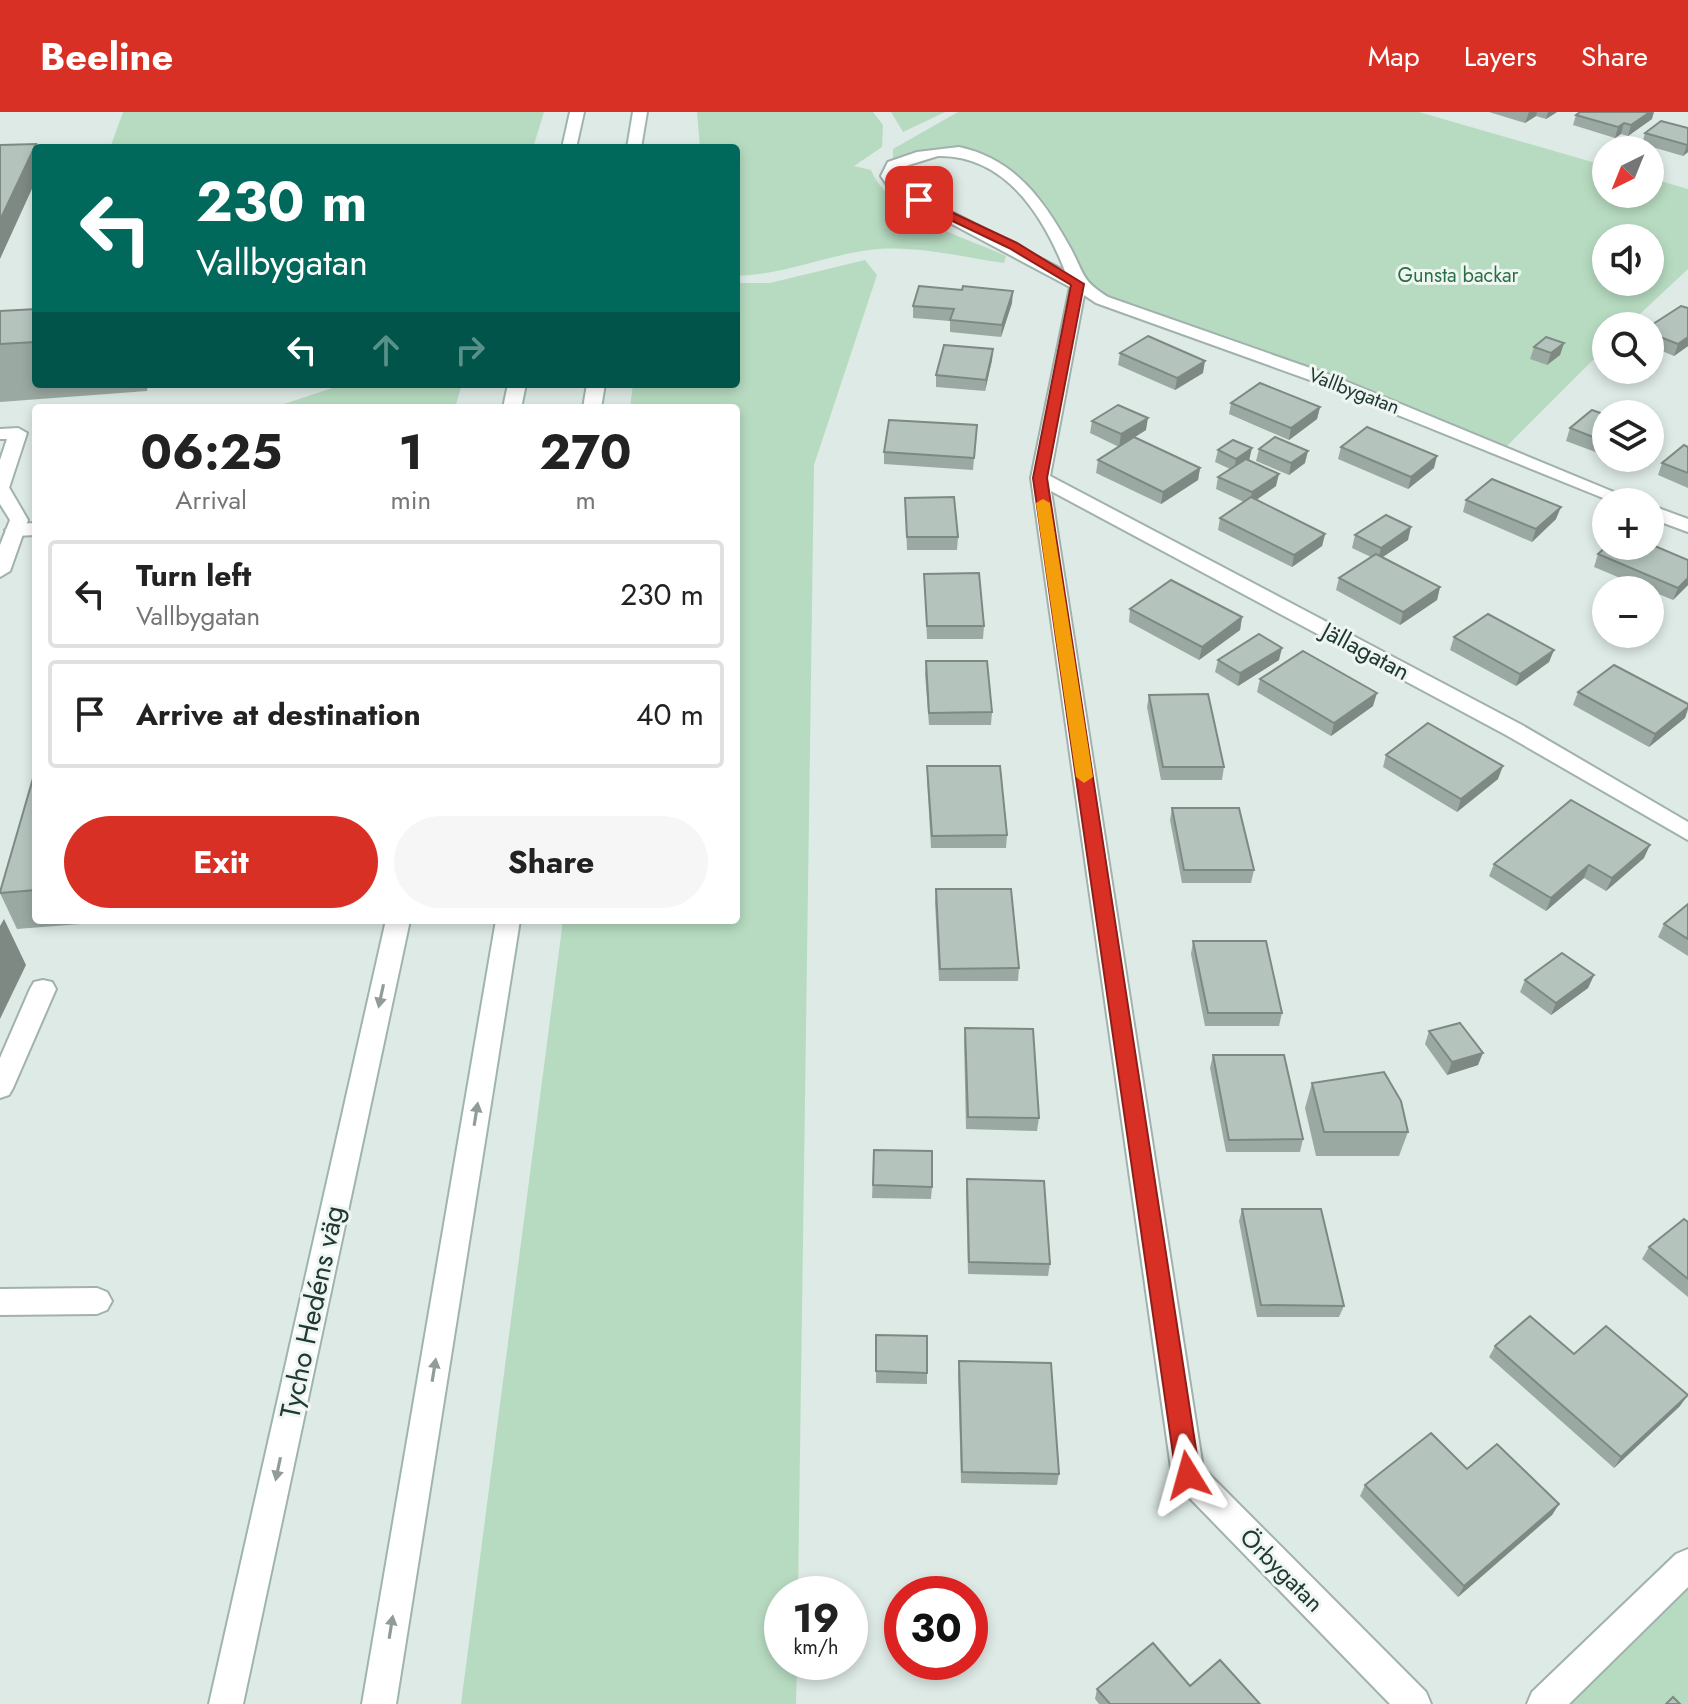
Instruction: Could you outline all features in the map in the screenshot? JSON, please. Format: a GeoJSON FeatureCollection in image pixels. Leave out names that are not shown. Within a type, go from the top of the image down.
{"type":"FeatureCollection","features":[{"type":"Feature","properties":{"kind":"street"},"geometry":{"type":"LineString","coordinates":[[570,144],[577,112]]}},
{"type":"Feature","properties":{"kind":"street"},"geometry":{"type":"LineString","coordinates":[[635,144],[640,112]]}},
{"type":"Feature","properties":{"kind":"street","name":"Vallbygatan"},"geometry":{"type":"LineString","coordinates":[[1078,284],[1069,255],[1025,188],[1002,165],[948,149],[914,156],[893,165],[888,176],[897,189],[1013,246],[1102,300],[1327,380],[1594,488]]}},
{"type":"Feature","properties":{"kind":"street","name":"Örbygatan"},"geometry":{"type":"LineString","coordinates":[[1078,284],[1040,478],[1188,1475],[1414,1704]]}},
{"type":"Feature","properties":{"kind":"street"},"geometry":{"type":"LineString","coordinates":[[0,434],[18,433],[0,488],[19,520],[1,564]]}},
{"type":"Feature","properties":{"kind":"street","name":"Jällagatan"},"geometry":{"type":"LineString","coordinates":[[1040,478],[1514,730],[1688,832]]}},
{"type":"Feature","properties":{"kind":"street"},"geometry":{"type":"LineString","coordinates":[[1664,517],[1688,526]]}},
{"type":"Feature","properties":{"kind":"street"},"geometry":{"type":"LineString","coordinates":[[15,530],[32,529]]}},
{"type":"Feature","properties":{"kind":"street","name":"Tycho Hedéns väg"},"geometry":{"type":"LineString","coordinates":[[226,1704],[397,924]]}},
{"type":"Feature","properties":{"kind":"street"},"geometry":{"type":"LineString","coordinates":[[379,1704],[507,924]]}},
{"type":"Feature","properties":{"kind":"street"},"geometry":{"type":"LineString","coordinates":[[0,1088],[43,989]]}},
{"type":"Feature","properties":{"kind":"street"},"geometry":{"type":"LineString","coordinates":[[0,1302],[97,1301]]}},
{"type":"Feature","properties":{"kind":"street"},"geometry":{"type":"LineString","coordinates":[[1544,1704],[1688,1565]]}},
{"type":"Feature","properties":{"kind":"green space"},"geometry":{"type":"Polygon","coordinates":[[[123,112],[544,112],[534,144],[111,144],[123,112]]]}},
{"type":"Feature","properties":{"kind":"green space"},"geometry":{"type":"Polygon","coordinates":[[[697,112],[873,112],[883,125],[882,147],[854,166],[871,170],[881,187],[911,213],[1006,256],[1004,263],[919,250],[885,249],[740,276],[740,144],[700,144],[697,112]]]}},
{"type":"Feature","properties":{"kind":"green space"},"geometry":{"type":"Polygon","coordinates":[[[891,112],[945,112],[903,132],[891,112]]]}},
{"type":"Feature","properties":{"kind":"green space","name":"Gunsta backar"},"geometry":{"type":"Polygon","coordinates":[[[958,112],[1419,112],[1592,162],[1592,208],[1664,208],[1664,182],[1688,189],[1688,269],[1664,291],[1664,224],[1592,224],[1592,296],[1659,296],[1642,312],[1592,312],[1592,361],[1502,451],[1102,300],[1078,284],[1069,254],[1002,165],[948,149],[893,165],[893,149],[958,112]]]}},
{"type":"Feature","properties":{"kind":"green space"},"geometry":{"type":"Polygon","coordinates":[[[865,260],[877,275],[814,465],[798,1576],[764,1576],[764,1680],[797,1680],[796,1704],[461,1704],[562,924],[740,924],[740,404],[630,404],[632,388],[740,388],[740,283],[770,283],[865,260]]]}},
{"type":"Feature","properties":{"kind":"green space"},"geometry":{"type":"Polygon","coordinates":[[[332,388],[461,388],[456,404],[284,404],[332,388]]]}},
{"type":"Feature","properties":{"kind":"green space"},"geometry":{"type":"Polygon","coordinates":[[[1688,1565],[1688,1704],[1544,1704],[1688,1565]]]}},
{"type":"Feature","properties":{"kind":"building"},"geometry":{"type":"Polygon","coordinates":[[[1580,112],[1650,112],[1631,125],[1624,123],[1618,127],[1576,115],[1580,112]]]}},
{"type":"Feature","properties":{"kind":"building"},"geometry":{"type":"Polygon","coordinates":[[[1661,121],[1688,128],[1688,144],[1664,136],[1645,133],[1661,121]]]}},
{"type":"Feature","properties":{"kind":"building"},"geometry":{"type":"Polygon","coordinates":[[[32,144],[32,152],[0,220],[0,145],[32,144]]]}},
{"type":"Feature","properties":{"kind":"building"},"geometry":{"type":"Polygon","coordinates":[[[919,286],[1013,291],[1002,325],[950,320],[954,309],[913,306],[919,286]]]}},
{"type":"Feature","properties":{"kind":"building"},"geometry":{"type":"Polygon","coordinates":[[[1681,306],[1688,308],[1688,337],[1678,344],[1664,338],[1664,317],[1681,306]]]}},
{"type":"Feature","properties":{"kind":"building"},"geometry":{"type":"Polygon","coordinates":[[[32,309],[32,342],[0,344],[0,311],[32,309]]]}},
{"type":"Feature","properties":{"kind":"building"},"geometry":{"type":"Polygon","coordinates":[[[1148,336],[1205,361],[1177,378],[1120,353],[1148,336]]]}},
{"type":"Feature","properties":{"kind":"building"},"geometry":{"type":"Polygon","coordinates":[[[1546,337],[1564,343],[1551,353],[1534,347],[1546,337]]]}},
{"type":"Feature","properties":{"kind":"building"},"geometry":{"type":"Polygon","coordinates":[[[944,345],[993,349],[986,380],[936,375],[944,345]]]}},
{"type":"Feature","properties":{"kind":"building"},"geometry":{"type":"Polygon","coordinates":[[[1260,383],[1320,407],[1291,428],[1231,403],[1260,383]]]}},
{"type":"Feature","properties":{"kind":"building"},"geometry":{"type":"Polygon","coordinates":[[[1118,405],[1148,418],[1121,434],[1092,421],[1118,405]]]}},
{"type":"Feature","properties":{"kind":"building"},"geometry":{"type":"Polygon","coordinates":[[[1592,410],[1592,437],[1570,428],[1592,410]]]}},
{"type":"Feature","properties":{"kind":"building"},"geometry":{"type":"Polygon","coordinates":[[[889,420],[977,425],[974,458],[884,452],[889,420]]]}},
{"type":"Feature","properties":{"kind":"building"},"geometry":{"type":"Polygon","coordinates":[[[1367,427],[1437,456],[1411,477],[1341,447],[1367,427]]]}},
{"type":"Feature","properties":{"kind":"building"},"geometry":{"type":"Polygon","coordinates":[[[1134,437],[1200,468],[1163,492],[1098,460],[1134,437]]]}},
{"type":"Feature","properties":{"kind":"building"},"geometry":{"type":"Polygon","coordinates":[[[1275,437],[1308,451],[1291,463],[1259,449],[1275,437]]]}},
{"type":"Feature","properties":{"kind":"building"},"geometry":{"type":"Polygon","coordinates":[[[1233,440],[1252,448],[1236,459],[1218,450],[1233,440]]]}},
{"type":"Feature","properties":{"kind":"building"},"geometry":{"type":"Polygon","coordinates":[[[1684,445],[1688,447],[1688,473],[1664,461],[1684,445]]]}},
{"type":"Feature","properties":{"kind":"building"},"geometry":{"type":"Polygon","coordinates":[[[1246,459],[1279,474],[1252,492],[1218,477],[1246,459]]]}},
{"type":"Feature","properties":{"kind":"building"},"geometry":{"type":"Polygon","coordinates":[[[1492,479],[1561,507],[1536,529],[1466,500],[1492,479]]]}},
{"type":"Feature","properties":{"kind":"building"},"geometry":{"type":"Polygon","coordinates":[[[954,497],[958,537],[907,537],[905,498],[954,497]]]}},
{"type":"Feature","properties":{"kind":"building"},"geometry":{"type":"Polygon","coordinates":[[[1251,497],[1325,534],[1294,555],[1220,518],[1251,497]]]}},
{"type":"Feature","properties":{"kind":"building"},"geometry":{"type":"Polygon","coordinates":[[[1386,515],[1411,527],[1381,548],[1355,535],[1386,515]]]}},
{"type":"Feature","properties":{"kind":"building"},"geometry":{"type":"Polygon","coordinates":[[[1664,550],[1688,560],[1688,578],[1678,588],[1664,582],[1664,576],[1650,576],[1612,560],[1664,560],[1664,550]]]}},
{"type":"Feature","properties":{"kind":"building"},"geometry":{"type":"Polygon","coordinates":[[[1376,554],[1440,587],[1403,612],[1339,578],[1376,554]]]}},
{"type":"Feature","properties":{"kind":"building"},"geometry":{"type":"Polygon","coordinates":[[[979,573],[984,626],[927,626],[924,574],[979,573]]]}},
{"type":"Feature","properties":{"kind":"building"},"geometry":{"type":"Polygon","coordinates":[[[1171,580],[1242,617],[1202,647],[1130,609],[1171,580]]]}},
{"type":"Feature","properties":{"kind":"building"},"geometry":{"type":"Polygon","coordinates":[[[1488,614],[1554,650],[1520,674],[1454,637],[1488,614]]]}},
{"type":"Feature","properties":{"kind":"building"},"geometry":{"type":"Polygon","coordinates":[[[1259,634],[1282,648],[1240,673],[1218,660],[1259,634]]]}},
{"type":"Feature","properties":{"kind":"building"},"geometry":{"type":"Polygon","coordinates":[[[1303,651],[1377,693],[1334,723],[1260,679],[1303,651]]]}},
{"type":"Feature","properties":{"kind":"building"},"geometry":{"type":"Polygon","coordinates":[[[926,661],[987,661],[992,712],[929,713],[926,661]]]}},
{"type":"Feature","properties":{"kind":"building"},"geometry":{"type":"Polygon","coordinates":[[[1614,665],[1688,704],[1688,707],[1655,734],[1578,692],[1614,665]]]}},
{"type":"Feature","properties":{"kind":"building"},"geometry":{"type":"Polygon","coordinates":[[[1208,694],[1224,767],[1163,767],[1149,695],[1208,694]]]}},
{"type":"Feature","properties":{"kind":"building"},"geometry":{"type":"Polygon","coordinates":[[[1428,723],[1503,766],[1461,799],[1386,755],[1428,723]]]}},
{"type":"Feature","properties":{"kind":"building"},"geometry":{"type":"Polygon","coordinates":[[[927,766],[1000,766],[1007,835],[932,836],[927,766]]]}},
{"type":"Feature","properties":{"kind":"building"},"geometry":{"type":"Polygon","coordinates":[[[32,782],[32,890],[0,892],[32,782]]]}},
{"type":"Feature","properties":{"kind":"building"},"geometry":{"type":"Polygon","coordinates":[[[1571,800],[1650,845],[1612,878],[1589,865],[1551,898],[1494,864],[1571,800]]]}},
{"type":"Feature","properties":{"kind":"building"},"geometry":{"type":"Polygon","coordinates":[[[1172,808],[1239,808],[1254,870],[1184,870],[1172,808]]]}},
{"type":"Feature","properties":{"kind":"building"},"geometry":{"type":"Polygon","coordinates":[[[936,889],[1011,889],[1019,968],[940,969],[936,889]]]}},
{"type":"Feature","properties":{"kind":"building"},"geometry":{"type":"Polygon","coordinates":[[[1688,904],[1688,939],[1664,924],[1688,904]]]}},
{"type":"Feature","properties":{"kind":"building"},"geometry":{"type":"Polygon","coordinates":[[[1193,941],[1266,941],[1282,1013],[1208,1013],[1193,941]]]}},
{"type":"Feature","properties":{"kind":"building"},"geometry":{"type":"Polygon","coordinates":[[[1562,953],[1594,975],[1556,1003],[1525,980],[1562,953]]]}},
{"type":"Feature","properties":{"kind":"building"},"geometry":{"type":"Polygon","coordinates":[[[1460,1023],[1483,1053],[1452,1062],[1429,1031],[1460,1023]]]}},
{"type":"Feature","properties":{"kind":"building"},"geometry":{"type":"Polygon","coordinates":[[[965,1028],[1033,1029],[1039,1118],[968,1117],[965,1028]]]}},
{"type":"Feature","properties":{"kind":"building"},"geometry":{"type":"Polygon","coordinates":[[[1213,1055],[1284,1055],[1303,1139],[1229,1140],[1213,1055]]]}},
{"type":"Feature","properties":{"kind":"building"},"geometry":{"type":"Polygon","coordinates":[[[1384,1072],[1401,1101],[1408,1132],[1324,1132],[1312,1083],[1384,1072]]]}},
{"type":"Feature","properties":{"kind":"building"},"geometry":{"type":"Polygon","coordinates":[[[874,1150],[932,1151],[932,1187],[873,1185],[874,1150]]]}},
{"type":"Feature","properties":{"kind":"building"},"geometry":{"type":"Polygon","coordinates":[[[967,1179],[1044,1181],[1050,1264],[969,1262],[967,1179]]]}},
{"type":"Feature","properties":{"kind":"building"},"geometry":{"type":"Polygon","coordinates":[[[1242,1209],[1321,1209],[1344,1306],[1261,1305],[1242,1209]]]}},
{"type":"Feature","properties":{"kind":"building"},"geometry":{"type":"Polygon","coordinates":[[[1684,1219],[1688,1222],[1688,1279],[1649,1247],[1684,1219]]]}},
{"type":"Feature","properties":{"kind":"building"},"geometry":{"type":"Polygon","coordinates":[[[1530,1316],[1574,1354],[1606,1326],[1688,1395],[1621,1457],[1495,1346],[1530,1316]]]}},
{"type":"Feature","properties":{"kind":"building"},"geometry":{"type":"Polygon","coordinates":[[[876,1335],[927,1336],[927,1373],[876,1371],[876,1335]]]}},
{"type":"Feature","properties":{"kind":"building"},"geometry":{"type":"Polygon","coordinates":[[[959,1361],[1051,1363],[1059,1474],[962,1472],[959,1361]]]}},
{"type":"Feature","properties":{"kind":"building"},"geometry":{"type":"Polygon","coordinates":[[[1431,1433],[1467,1469],[1497,1444],[1559,1504],[1464,1586],[1365,1485],[1431,1433]]]}},
{"type":"Feature","properties":{"kind":"building"},"geometry":{"type":"Polygon","coordinates":[[[1153,1643],[1190,1686],[1220,1660],[1260,1704],[1110,1704],[1097,1689],[1153,1643]]]}},
{"type":"Feature","properties":{"kind":"building"},"geometry":{"type":"Polygon","coordinates":[[[1673,1697],[1680,1704],[1666,1704],[1673,1697]]]}},
{"type":"Feature","properties":{"kind":"slow traffic"},"geometry":{"type":"LineString","coordinates":[[1043,503],[1084,777]]}},
{"type":"Feature","properties":{"kind":"route"},"geometry":{"type":"LineString","coordinates":[[919,200],[1013,246],[1078,284],[1040,478],[1188,1475]]}}]}
